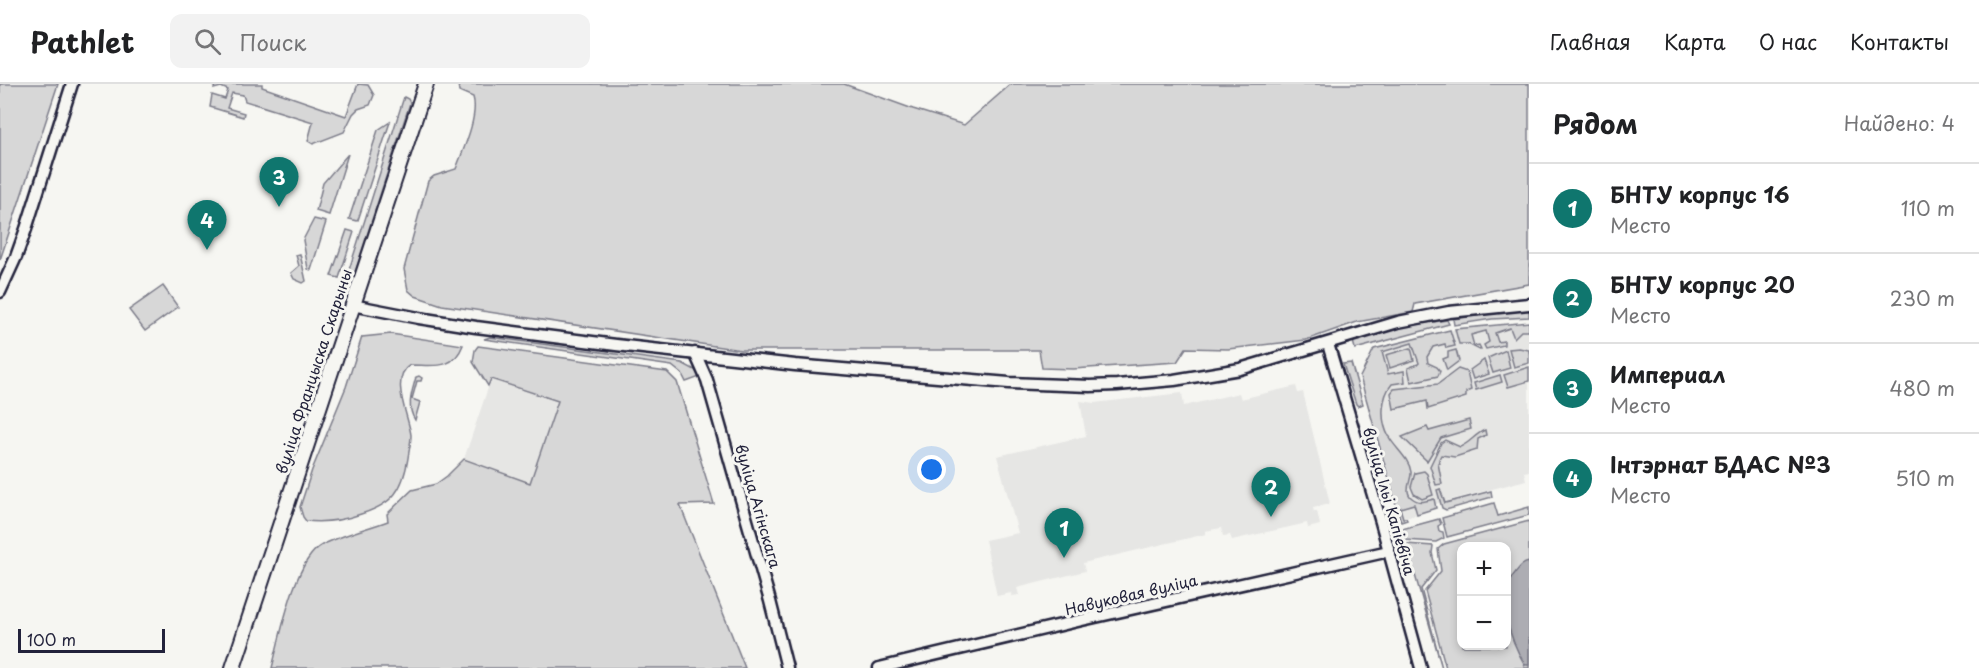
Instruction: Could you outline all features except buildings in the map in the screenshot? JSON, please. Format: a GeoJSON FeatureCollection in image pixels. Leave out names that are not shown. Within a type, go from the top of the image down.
{"type":"FeatureCollection","features":[{"type":"Feature","properties":{"kind":"main road","name":"вуліца Францыска Скарыны"},"geometry":{"type":"LineString","coordinates":[[233,668],[426,84]]}},
{"type":"Feature","properties":{"kind":"street"},"geometry":{"type":"LineString","coordinates":[[0,292],[26,230],[72,84]]}},
{"type":"Feature","properties":{"kind":"street"},"geometry":{"type":"LineString","coordinates":[[352,305],[442,322],[795,365],[1009,383],[1108,386],[1240,369],[1398,322],[1529,304]]}},
{"type":"Feature","properties":{"kind":"street","name":"вуліца Ільі Капіевіча"},"geometry":{"type":"LineString","coordinates":[[1329,344],[1421,668]]}},
{"type":"Feature","properties":{"kind":"street","name":"вуліца Агінскага"},"geometry":{"type":"LineString","coordinates":[[695,354],[707,380],[787,668]]}},
{"type":"Feature","properties":{"kind":"street","name":"Навуковая вуліца"},"geometry":{"type":"LineString","coordinates":[[879,668],[1389,551]]}},
{"type":"Feature","properties":{"kind":"shaded area"},"geometry":{"type":"Polygon","coordinates":[[[0,84],[58,84],[0,260],[0,84]]]}},
{"type":"Feature","properties":{"kind":"shaded area"},"geometry":{"type":"Polygon","coordinates":[[[215,84],[262,84],[262,87],[346,116],[358,84],[368,85],[374,95],[370,105],[358,109],[353,114],[344,132],[313,144],[308,141],[313,122],[245,101],[243,95],[232,93],[227,108],[244,113],[243,117],[210,107],[212,95],[225,99],[228,90],[221,87],[214,89],[215,84]]]}},
{"type":"Feature","properties":{"kind":"shaded area"},"geometry":{"type":"Polygon","coordinates":[[[458,84],[844,84],[964,125],[1011,84],[1529,84],[1529,284],[1415,304],[1413,312],[1357,322],[1306,340],[1228,349],[1186,348],[1177,362],[1073,369],[1042,368],[1039,350],[741,350],[442,305],[415,296],[408,290],[404,269],[428,181],[434,176],[456,169],[469,133],[474,114],[473,97],[459,91],[458,84]]]}},
{"type":"Feature","properties":{"kind":"shaded area"},"geometry":{"type":"Polygon","coordinates":[[[404,97],[410,103],[355,272],[348,273],[404,97]]]}},
{"type":"Feature","properties":{"kind":"shaded area"},"geometry":{"type":"Polygon","coordinates":[[[390,122],[358,220],[349,219],[378,130],[390,122]]]}},
{"type":"Feature","properties":{"kind":"shaded area"},"geometry":{"type":"Polygon","coordinates":[[[348,154],[329,215],[316,211],[323,183],[348,154]]]}},
{"type":"Feature","properties":{"kind":"shaded area"},"geometry":{"type":"Polygon","coordinates":[[[314,219],[326,222],[311,270],[308,269],[303,240],[314,219]]]}},
{"type":"Feature","properties":{"kind":"shaded area"},"geometry":{"type":"Polygon","coordinates":[[[347,230],[354,232],[339,278],[331,276],[347,230]]]}},
{"type":"Feature","properties":{"kind":"shaded area"},"geometry":{"type":"Polygon","coordinates":[[[300,254],[306,281],[303,283],[294,279],[291,273],[299,266],[296,255],[300,254]]]}},
{"type":"Feature","properties":{"kind":"shaded area"},"geometry":{"type":"Polygon","coordinates":[[[163,286],[178,307],[145,331],[129,310],[163,286]]]}},
{"type":"Feature","properties":{"kind":"shaded area"},"geometry":{"type":"Polygon","coordinates":[[[1529,309],[1529,317],[1492,319],[1454,325],[1453,319],[1529,309]]]}},
{"type":"Feature","properties":{"kind":"shaded area"},"geometry":{"type":"Polygon","coordinates":[[[1447,320],[1449,324],[1355,349],[1353,341],[1405,326],[1447,320]]]}},
{"type":"Feature","properties":{"kind":"shaded area"},"geometry":{"type":"Polygon","coordinates":[[[1529,322],[1529,471],[1524,472],[1526,480],[1436,504],[1436,508],[1403,519],[1364,374],[1378,349],[1452,330],[1529,322]]]}},
{"type":"Feature","properties":{"kind":"shaded area"},"geometry":{"type":"Polygon","coordinates":[[[1529,322],[1529,331],[1521,331],[1514,338],[1510,328],[1495,333],[1498,342],[1504,341],[1504,345],[1486,349],[1484,345],[1489,342],[1486,331],[1471,335],[1474,346],[1479,345],[1480,350],[1468,344],[1459,344],[1455,329],[1529,322]]]}},
{"type":"Feature","properties":{"kind":"shaded area"},"geometry":{"type":"Polygon","coordinates":[[[1450,330],[1455,346],[1446,348],[1445,344],[1433,347],[1427,357],[1428,363],[1440,371],[1438,376],[1411,382],[1408,368],[1419,363],[1412,343],[1382,352],[1388,374],[1404,371],[1405,382],[1392,384],[1388,389],[1383,409],[1386,431],[1410,467],[1409,495],[1420,501],[1434,499],[1436,508],[1417,514],[1414,504],[1400,508],[1403,518],[1407,520],[1401,522],[1360,377],[1374,349],[1450,330]]]}},
{"type":"Feature","properties":{"kind":"shaded area"},"geometry":{"type":"Polygon","coordinates":[[[391,334],[463,345],[454,359],[448,363],[435,366],[410,365],[404,371],[401,379],[402,398],[411,438],[406,469],[395,494],[381,506],[355,516],[327,521],[306,521],[300,507],[312,470],[346,387],[362,337],[391,334]]]}},
{"type":"Feature","properties":{"kind":"shaded area"},"geometry":{"type":"Polygon","coordinates":[[[490,337],[682,363],[695,370],[700,377],[686,382],[682,374],[672,366],[484,339],[490,337]]]}},
{"type":"Feature","properties":{"kind":"shaded area"},"geometry":{"type":"Polygon","coordinates":[[[478,346],[667,372],[677,382],[714,504],[680,505],[745,668],[272,668],[296,583],[312,553],[322,545],[388,521],[387,514],[412,490],[436,484],[464,459],[530,483],[558,401],[491,379],[488,386],[473,362],[478,346]]]}},
{"type":"Feature","properties":{"kind":"shaded area"},"geometry":{"type":"Polygon","coordinates":[[[1411,348],[1414,360],[1390,368],[1386,355],[1411,348]]]}},
{"type":"Feature","properties":{"kind":"shaded area"},"geometry":{"type":"Polygon","coordinates":[[[1509,349],[1529,350],[1529,363],[1514,367],[1509,349]]]}},
{"type":"Feature","properties":{"kind":"shaded area"},"geometry":{"type":"Polygon","coordinates":[[[1456,350],[1459,361],[1447,370],[1443,359],[1448,357],[1448,352],[1456,350]]]}},
{"type":"Feature","properties":{"kind":"shaded area"},"geometry":{"type":"Polygon","coordinates":[[[1506,350],[1510,368],[1493,373],[1488,358],[1506,350]]]}},
{"type":"Feature","properties":{"kind":"shaded area"},"geometry":{"type":"Polygon","coordinates":[[[1484,360],[1489,374],[1473,379],[1470,370],[1484,360]]]}},
{"type":"Feature","properties":{"kind":"shaded area"},"geometry":{"type":"Polygon","coordinates":[[[1351,363],[1363,404],[1358,406],[1343,364],[1351,363]]]}},
{"type":"Feature","properties":{"kind":"shaded area"},"geometry":{"type":"Polygon","coordinates":[[[1529,367],[1529,381],[1508,387],[1504,375],[1529,367]]]}},
{"type":"Feature","properties":{"kind":"shaded area"},"geometry":{"type":"Polygon","coordinates":[[[1458,369],[1467,372],[1471,390],[1466,392],[1466,397],[1428,409],[1427,401],[1394,409],[1391,393],[1394,389],[1438,384],[1458,369]]]}},
{"type":"Feature","properties":{"kind":"shaded area"},"geometry":{"type":"Polygon","coordinates":[[[1500,375],[1502,382],[1476,390],[1474,383],[1500,375]]]}},
{"type":"Feature","properties":{"kind":"shaded area"},"geometry":{"type":"Polygon","coordinates":[[[416,377],[422,378],[421,381],[417,381],[412,399],[420,402],[415,420],[412,415],[411,399],[416,377]]]}},
{"type":"Feature","properties":{"kind":"shaded area"},"geometry":{"type":"Polygon","coordinates":[[[491,379],[558,401],[530,483],[464,459],[491,379]]]}},
{"type":"Feature","properties":{"kind":"shaded area"},"geometry":{"type":"Polygon","coordinates":[[[1296,386],[1298,393],[1303,392],[1330,504],[1313,508],[1314,512],[1317,511],[1320,525],[1308,528],[1307,523],[1232,540],[1230,535],[1223,536],[1221,528],[1205,531],[1206,534],[1083,563],[1085,571],[1017,588],[1019,595],[1012,596],[1011,593],[997,596],[985,540],[1018,533],[997,456],[1086,436],[1080,401],[1094,403],[1182,393],[1184,406],[1239,393],[1241,399],[1296,386]]]}},
{"type":"Feature","properties":{"kind":"shaded area"},"geometry":{"type":"Polygon","coordinates":[[[1469,420],[1471,429],[1441,438],[1427,461],[1402,437],[1427,427],[1429,431],[1469,420]]]}},
{"type":"Feature","properties":{"kind":"shaded area"},"geometry":{"type":"Polygon","coordinates":[[[1485,430],[1486,435],[1478,439],[1477,450],[1455,457],[1441,455],[1440,463],[1438,463],[1442,484],[1436,485],[1430,466],[1441,443],[1445,440],[1460,447],[1485,430]]]}},
{"type":"Feature","properties":{"kind":"shaded area"},"geometry":{"type":"Polygon","coordinates":[[[1424,471],[1433,495],[1422,499],[1414,494],[1411,487],[1415,473],[1424,471]]]}},
{"type":"Feature","properties":{"kind":"shaded area"},"geometry":{"type":"Polygon","coordinates":[[[1440,489],[1445,503],[1491,491],[1492,497],[1446,510],[1442,508],[1437,490],[1440,489]]]}},
{"type":"Feature","properties":{"kind":"shaded area"},"geometry":{"type":"Polygon","coordinates":[[[1494,503],[1498,516],[1529,507],[1529,515],[1447,537],[1442,518],[1494,503]]]}},
{"type":"Feature","properties":{"kind":"shaded area"},"geometry":{"type":"Polygon","coordinates":[[[1439,519],[1441,524],[1438,526],[1439,531],[1443,532],[1444,538],[1436,542],[1405,540],[1402,529],[1439,519]]]}},
{"type":"Feature","properties":{"kind":"shaded area"},"geometry":{"type":"Polygon","coordinates":[[[1529,521],[1529,668],[1446,668],[1425,591],[1441,571],[1438,549],[1444,544],[1529,521]]]}},
{"type":"Feature","properties":{"kind":"shaded area"},"geometry":{"type":"Polygon","coordinates":[[[1406,544],[1433,546],[1432,553],[1436,570],[1421,589],[1442,668],[1406,544]]]}},
{"type":"Feature","properties":{"kind":"shaded area"},"geometry":{"type":"Polygon","coordinates":[[[1529,562],[1529,665],[1525,665],[1511,634],[1511,580],[1524,563],[1529,562]]]}},
{"type":"Feature","properties":{"kind":"place","name":"Империал"},"geometry":{"type":"Point","coordinates":[279,207]}},
{"type":"Feature","properties":{"kind":"place","name":"Інтэрнат БДАС №3"},"geometry":{"type":"Point","coordinates":[207,250]}},
{"type":"Feature","properties":{"kind":"place","name":"БНТУ корпус 20"},"geometry":{"type":"Point","coordinates":[1271,517]}},
{"type":"Feature","properties":{"kind":"place","name":"БНТУ корпус 16"},"geometry":{"type":"Point","coordinates":[1064,558]}}]}
